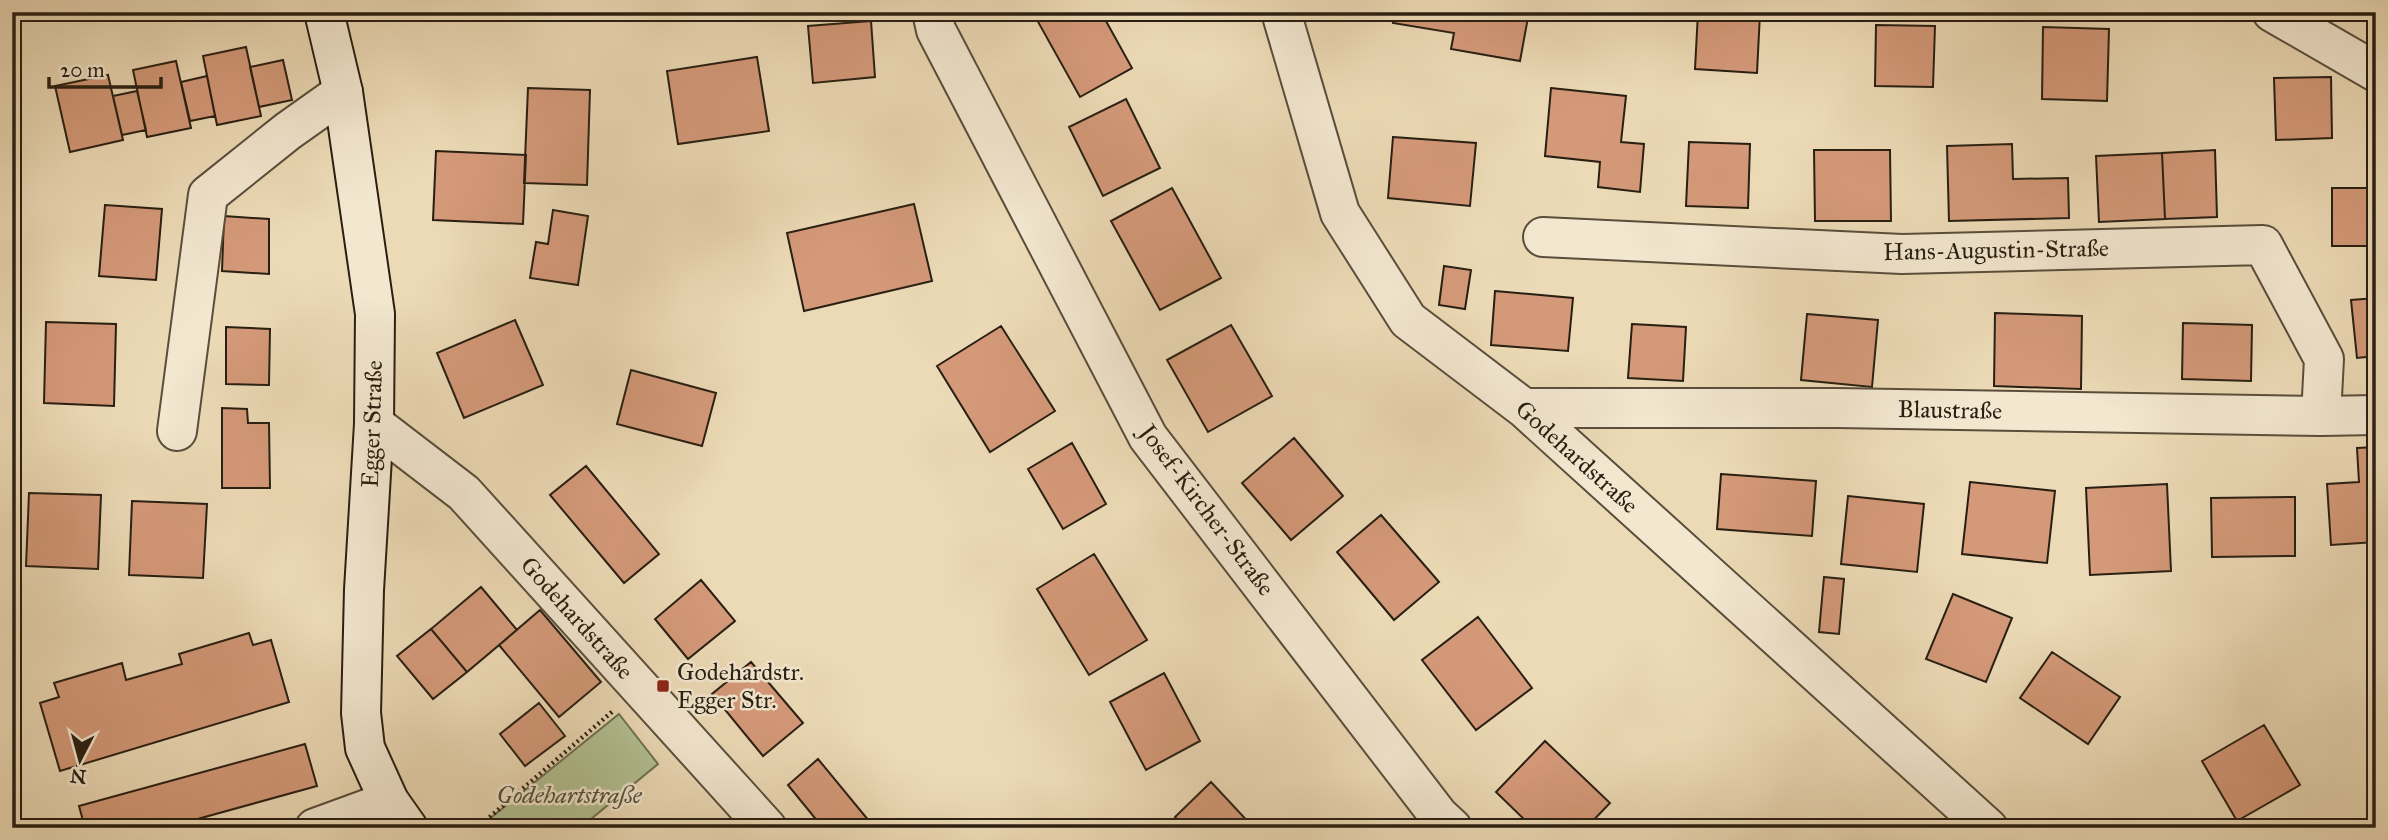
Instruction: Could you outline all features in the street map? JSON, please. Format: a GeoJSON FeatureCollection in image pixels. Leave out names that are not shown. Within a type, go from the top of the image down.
{"type":"FeatureCollection","features":[{"type":"Feature","properties":{"kind":"street","name":"Egger Straße"},"geometry":{"type":"LineString","coordinates":[[324,12],[343,92],[375,314],[374,424],[364,590],[361,713],[365,748],[399,814]]}},
{"type":"Feature","properties":{"kind":"street","name":"Josef-Kircher-Straße"},"geometry":{"type":"LineString","coordinates":[[932,12],[936,30],[1148,437],[1439,816],[1452,828]]}},
{"type":"Feature","properties":{"kind":"street","name":"Godehardstraße"},"geometry":{"type":"LineString","coordinates":[[1281,12],[1340,213],[1408,320],[1524,408],[1988,828]]}},
{"type":"Feature","properties":{"kind":"street"},"geometry":{"type":"LineString","coordinates":[[2272,12],[2376,72]]}},
{"type":"Feature","properties":{"kind":"street"},"geometry":{"type":"LineString","coordinates":[[177,431],[208,195],[288,131],[343,92]]}},
{"type":"Feature","properties":{"kind":"street","name":"Hans-Augustin-Straße"},"geometry":{"type":"LineString","coordinates":[[1543,237],[1902,254],[2263,245],[2323,359],[2321,416]]}},
{"type":"Feature","properties":{"kind":"street","name":"Blaustraße"},"geometry":{"type":"LineString","coordinates":[[1524,408],[1837,408],[2376,415]]}},
{"type":"Feature","properties":{"kind":"street","name":"Godehardstraße"},"geometry":{"type":"LineString","coordinates":[[374,424],[464,493],[766,828]]}},
{"type":"Feature","properties":{"kind":"street"},"geometry":{"type":"LineString","coordinates":[[315,828],[399,814]]}},
{"type":"Feature","properties":{"kind":"path"},"geometry":{"type":"LineString","coordinates":[[477,828],[640,688]]}},
{"type":"Feature","properties":{"kind":"green space"},"geometry":{"type":"Polygon","coordinates":[[[12,121],[16,184],[12,213],[12,121]]]}},
{"type":"Feature","properties":{"kind":"green space","name":"Godehartstraße"},"geometry":{"type":"Polygon","coordinates":[[[619,714],[658,764],[580,828],[478,828],[619,714]]]}},
{"type":"Feature","properties":{"kind":"building"},"geometry":{"type":"Polygon","coordinates":[[[1051,12],[1101,12],[1132,68],[1080,97],[1037,20],[1051,12]]]}},
{"type":"Feature","properties":{"kind":"building"},"geometry":{"type":"Polygon","coordinates":[[[1395,12],[1529,12],[1520,61],[1451,49],[1454,33],[1393,23],[1395,12]]]}},
{"type":"Feature","properties":{"kind":"building"},"geometry":{"type":"Polygon","coordinates":[[[1698,12],[1760,13],[1757,73],[1695,69],[1698,12]]]}},
{"type":"Feature","properties":{"kind":"building"},"geometry":{"type":"Polygon","coordinates":[[[871,21],[875,77],[813,83],[808,26],[871,21]]]}},
{"type":"Feature","properties":{"kind":"building"},"geometry":{"type":"Polygon","coordinates":[[[1876,25],[1935,26],[1933,87],[1875,86],[1876,25]]]}},
{"type":"Feature","properties":{"kind":"building"},"geometry":{"type":"Polygon","coordinates":[[[2043,27],[2109,29],[2107,101],[2042,99],[2043,27]]]}},
{"type":"Feature","properties":{"kind":"building"},"geometry":{"type":"Polygon","coordinates":[[[246,47],[261,116],[217,125],[203,56],[246,47]]]}},
{"type":"Feature","properties":{"kind":"building"},"geometry":{"type":"Polygon","coordinates":[[[757,57],[769,131],[678,144],[667,71],[757,57]]]}},
{"type":"Feature","properties":{"kind":"building"},"geometry":{"type":"Polygon","coordinates":[[[283,60],[292,100],[259,107],[250,67],[283,60]]]}},
{"type":"Feature","properties":{"kind":"building"},"geometry":{"type":"Polygon","coordinates":[[[176,61],[191,128],[147,137],[133,70],[176,61]]]}},
{"type":"Feature","properties":{"kind":"building"},"geometry":{"type":"Polygon","coordinates":[[[108,75],[123,140],[70,152],[55,86],[108,75]]]}},
{"type":"Feature","properties":{"kind":"building"},"geometry":{"type":"Polygon","coordinates":[[[207,76],[215,116],[190,121],[181,82],[207,76]]]}},
{"type":"Feature","properties":{"kind":"building"},"geometry":{"type":"Polygon","coordinates":[[[2331,77],[2332,138],[2276,140],[2274,78],[2331,77]]]}},
{"type":"Feature","properties":{"kind":"building"},"geometry":{"type":"Polygon","coordinates":[[[528,88],[590,90],[587,185],[524,183],[528,88]]]}},
{"type":"Feature","properties":{"kind":"building"},"geometry":{"type":"Polygon","coordinates":[[[1551,88],[1626,96],[1621,142],[1644,144],[1640,192],[1598,187],[1600,162],[1545,156],[1551,88]]]}},
{"type":"Feature","properties":{"kind":"building"},"geometry":{"type":"Polygon","coordinates":[[[137,91],[146,130],[122,135],[113,96],[137,91]]]}},
{"type":"Feature","properties":{"kind":"building"},"geometry":{"type":"Polygon","coordinates":[[[1126,99],[1160,168],[1103,196],[1069,127],[1126,99]]]}},
{"type":"Feature","properties":{"kind":"building"},"geometry":{"type":"Polygon","coordinates":[[[1393,137],[1476,143],[1470,206],[1388,198],[1393,137]]]}},
{"type":"Feature","properties":{"kind":"building"},"geometry":{"type":"Polygon","coordinates":[[[1689,142],[1750,144],[1748,208],[1686,206],[1689,142]]]}},
{"type":"Feature","properties":{"kind":"building"},"geometry":{"type":"Polygon","coordinates":[[[2012,144],[2013,179],[2068,178],[2069,218],[1949,221],[1947,146],[2012,144]]]}},
{"type":"Feature","properties":{"kind":"building"},"geometry":{"type":"Polygon","coordinates":[[[1814,150],[1890,150],[1891,221],[1815,221],[1814,150]]]}},
{"type":"Feature","properties":{"kind":"building"},"geometry":{"type":"Polygon","coordinates":[[[2215,150],[2217,217],[2165,219],[2162,153],[2215,150]]]}},
{"type":"Feature","properties":{"kind":"building"},"geometry":{"type":"Polygon","coordinates":[[[436,151],[526,155],[523,224],[433,220],[436,151]]]}},
{"type":"Feature","properties":{"kind":"building"},"geometry":{"type":"Polygon","coordinates":[[[2162,153],[2165,219],[2099,222],[2096,156],[2162,153]]]}},
{"type":"Feature","properties":{"kind":"building"},"geometry":{"type":"Polygon","coordinates":[[[1172,188],[1221,278],[1160,310],[1111,221],[1172,188]]]}},
{"type":"Feature","properties":{"kind":"building"},"geometry":{"type":"Polygon","coordinates":[[[2332,188],[2376,188],[2376,246],[2332,246],[2332,188]]]}},
{"type":"Feature","properties":{"kind":"building"},"geometry":{"type":"Polygon","coordinates":[[[914,204],[932,281],[804,311],[787,233],[914,204]]]}},
{"type":"Feature","properties":{"kind":"building"},"geometry":{"type":"Polygon","coordinates":[[[105,205],[162,209],[156,280],[99,276],[105,205]]]}},
{"type":"Feature","properties":{"kind":"building"},"geometry":{"type":"Polygon","coordinates":[[[553,210],[588,216],[578,285],[530,278],[536,242],[548,244],[553,210]]]}},
{"type":"Feature","properties":{"kind":"building"},"geometry":{"type":"Polygon","coordinates":[[[224,216],[269,219],[269,274],[222,271],[224,216]]]}},
{"type":"Feature","properties":{"kind":"building"},"geometry":{"type":"Polygon","coordinates":[[[1444,266],[1471,270],[1465,309],[1439,305],[1444,266]]]}},
{"type":"Feature","properties":{"kind":"building"},"geometry":{"type":"Polygon","coordinates":[[[1495,291],[1573,298],[1568,351],[1491,345],[1495,291]]]}},
{"type":"Feature","properties":{"kind":"building"},"geometry":{"type":"Polygon","coordinates":[[[2376,298],[2376,356],[2357,358],[2351,300],[2376,298]]]}},
{"type":"Feature","properties":{"kind":"building"},"geometry":{"type":"Polygon","coordinates":[[[1995,313],[2082,316],[2081,389],[1994,386],[1995,313]]]}},
{"type":"Feature","properties":{"kind":"building"},"geometry":{"type":"Polygon","coordinates":[[[1807,314],[1878,320],[1872,387],[1801,380],[1807,314]]]}},
{"type":"Feature","properties":{"kind":"building"},"geometry":{"type":"Polygon","coordinates":[[[515,320],[543,385],[464,418],[437,353],[515,320]]]}},
{"type":"Feature","properties":{"kind":"building"},"geometry":{"type":"Polygon","coordinates":[[[46,322],[116,324],[114,406],[44,403],[46,322]]]}},
{"type":"Feature","properties":{"kind":"building"},"geometry":{"type":"Polygon","coordinates":[[[2183,323],[2252,325],[2251,381],[2182,379],[2183,323]]]}},
{"type":"Feature","properties":{"kind":"building"},"geometry":{"type":"Polygon","coordinates":[[[1632,324],[1686,327],[1683,381],[1628,378],[1632,324]]]}},
{"type":"Feature","properties":{"kind":"building"},"geometry":{"type":"Polygon","coordinates":[[[1231,325],[1272,396],[1208,432],[1167,360],[1231,325]]]}},
{"type":"Feature","properties":{"kind":"building"},"geometry":{"type":"Polygon","coordinates":[[[1001,326],[1055,411],[990,452],[937,366],[1001,326]]]}},
{"type":"Feature","properties":{"kind":"building"},"geometry":{"type":"Polygon","coordinates":[[[226,327],[270,329],[269,385],[226,384],[226,327]]]}},
{"type":"Feature","properties":{"kind":"building"},"geometry":{"type":"Polygon","coordinates":[[[631,370],[716,393],[702,446],[617,424],[631,370]]]}},
{"type":"Feature","properties":{"kind":"building"},"geometry":{"type":"Polygon","coordinates":[[[222,408],[247,409],[248,423],[269,423],[270,488],[222,488],[222,408]]]}},
{"type":"Feature","properties":{"kind":"building"},"geometry":{"type":"Polygon","coordinates":[[[1294,438],[1343,496],[1291,540],[1242,483],[1294,438]]]}},
{"type":"Feature","properties":{"kind":"building"},"geometry":{"type":"Polygon","coordinates":[[[1072,443],[1106,504],[1063,529],[1028,469],[1072,443]]]}},
{"type":"Feature","properties":{"kind":"building"},"geometry":{"type":"Polygon","coordinates":[[[2376,447],[2376,542],[2331,545],[2327,484],[2359,482],[2357,448],[2376,447]]]}},
{"type":"Feature","properties":{"kind":"building"},"geometry":{"type":"Polygon","coordinates":[[[586,466],[659,554],[624,583],[550,495],[586,466]]]}},
{"type":"Feature","properties":{"kind":"building"},"geometry":{"type":"Polygon","coordinates":[[[1721,474],[1816,481],[1812,536],[1717,529],[1721,474]]]}},
{"type":"Feature","properties":{"kind":"building"},"geometry":{"type":"Polygon","coordinates":[[[1970,482],[2055,491],[2047,563],[1962,554],[1970,482]]]}},
{"type":"Feature","properties":{"kind":"building"},"geometry":{"type":"Polygon","coordinates":[[[2167,484],[2171,571],[2090,575],[2086,488],[2167,484]]]}},
{"type":"Feature","properties":{"kind":"building"},"geometry":{"type":"Polygon","coordinates":[[[29,493],[101,495],[98,569],[26,566],[29,493]]]}},
{"type":"Feature","properties":{"kind":"building"},"geometry":{"type":"Polygon","coordinates":[[[1848,496],[1924,504],[1917,572],[1841,564],[1848,496]]]}},
{"type":"Feature","properties":{"kind":"building"},"geometry":{"type":"Polygon","coordinates":[[[2295,497],[2295,556],[2212,557],[2211,498],[2295,497]]]}},
{"type":"Feature","properties":{"kind":"building"},"geometry":{"type":"Polygon","coordinates":[[[132,501],[207,504],[203,578],[129,575],[132,501]]]}},
{"type":"Feature","properties":{"kind":"building"},"geometry":{"type":"Polygon","coordinates":[[[1381,515],[1439,582],[1394,620],[1337,552],[1381,515]]]}},
{"type":"Feature","properties":{"kind":"building"},"geometry":{"type":"Polygon","coordinates":[[[1094,554],[1147,640],[1089,675],[1037,589],[1094,554]]]}},
{"type":"Feature","properties":{"kind":"building"},"geometry":{"type":"Polygon","coordinates":[[[1824,577],[1844,579],[1839,634],[1819,632],[1824,577]]]}},
{"type":"Feature","properties":{"kind":"building"},"geometry":{"type":"Polygon","coordinates":[[[701,580],[735,621],[688,659],[655,619],[701,580]]]}},
{"type":"Feature","properties":{"kind":"building"},"geometry":{"type":"Polygon","coordinates":[[[481,587],[517,630],[467,672],[431,629],[481,587]]]}},
{"type":"Feature","properties":{"kind":"building"},"geometry":{"type":"Polygon","coordinates":[[[1953,594],[2012,618],[1986,682],[1926,659],[1953,594]]]}},
{"type":"Feature","properties":{"kind":"building"},"geometry":{"type":"Polygon","coordinates":[[[540,610],[601,682],[559,717],[499,645],[540,610]]]}},
{"type":"Feature","properties":{"kind":"building"},"geometry":{"type":"Polygon","coordinates":[[[1478,617],[1532,688],[1476,730],[1422,660],[1478,617]]]}},
{"type":"Feature","properties":{"kind":"building"},"geometry":{"type":"Polygon","coordinates":[[[431,629],[467,672],[433,699],[397,656],[431,629]]]}},
{"type":"Feature","properties":{"kind":"building"},"geometry":{"type":"Polygon","coordinates":[[[249,633],[253,645],[271,640],[289,702],[60,771],[40,703],[59,697],[54,683],[122,663],[126,680],[182,664],[179,654],[249,633]]]}},
{"type":"Feature","properties":{"kind":"building"},"geometry":{"type":"Polygon","coordinates":[[[2052,652],[2120,697],[2088,744],[2020,698],[2052,652]]]}},
{"type":"Feature","properties":{"kind":"building"},"geometry":{"type":"Polygon","coordinates":[[[751,662],[803,723],[763,756],[712,694],[751,662]]]}},
{"type":"Feature","properties":{"kind":"building"},"geometry":{"type":"Polygon","coordinates":[[[1164,673],[1200,741],[1146,770],[1110,702],[1164,673]]]}},
{"type":"Feature","properties":{"kind":"building"},"geometry":{"type":"Polygon","coordinates":[[[539,703],[565,736],[525,766],[500,734],[539,703]]]}},
{"type":"Feature","properties":{"kind":"building"},"geometry":{"type":"Polygon","coordinates":[[[2264,725],[2300,785],[2237,821],[2202,761],[2264,725]]]}},
{"type":"Feature","properties":{"kind":"building"},"geometry":{"type":"Polygon","coordinates":[[[1545,741],[1610,803],[1586,828],[1533,828],[1496,792],[1545,741]]]}},
{"type":"Feature","properties":{"kind":"building"},"geometry":{"type":"Polygon","coordinates":[[[305,744],[317,786],[165,828],[85,828],[79,806],[305,744]]]}},
{"type":"Feature","properties":{"kind":"building"},"geometry":{"type":"Polygon","coordinates":[[[818,759],[873,828],[823,828],[788,785],[818,759]]]}},
{"type":"Feature","properties":{"kind":"building"},"geometry":{"type":"Polygon","coordinates":[[[1211,782],[1254,828],[1185,828],[1175,817],[1211,782]]]}},
{"type":"Feature","properties":{"kind":"place","name":"Godehardstr. Egger Str."},"geometry":{"type":"Point","coordinates":[663,686]}}]}
